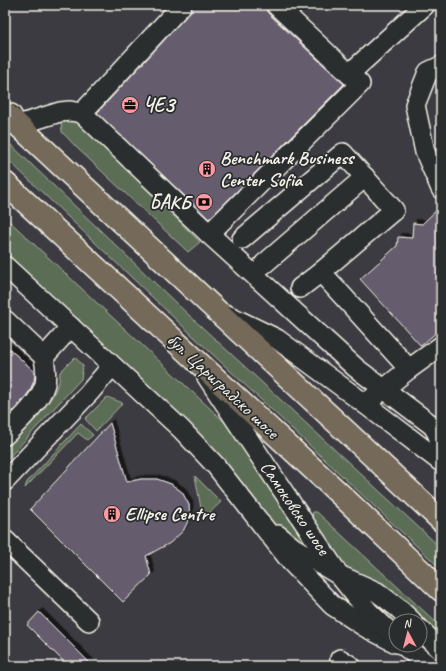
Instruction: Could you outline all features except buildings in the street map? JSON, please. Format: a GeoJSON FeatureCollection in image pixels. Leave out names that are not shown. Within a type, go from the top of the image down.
{"type":"FeatureCollection","features":[{"type":"Feature","properties":{"kind":"highway"},"geometry":{"type":"LineString","coordinates":[[11,119],[441,520]]}},
{"type":"Feature","properties":{"kind":"highway","name":"бул. Цариградско шосе"},"geometry":{"type":"LineString","coordinates":[[5,183],[441,590]]}},
{"type":"Feature","properties":{"kind":"street"},"geometry":{"type":"LineString","coordinates":[[82,113],[182,5]]}},
{"type":"Feature","properties":{"kind":"street"},"geometry":{"type":"LineString","coordinates":[[209,234],[360,84],[276,5]]}},
{"type":"Feature","properties":{"kind":"street"},"geometry":{"type":"LineString","coordinates":[[349,74],[425,5]]}},
{"type":"Feature","properties":{"kind":"street"},"geometry":{"type":"LineString","coordinates":[[441,66],[428,72],[415,105],[425,152],[441,189]]}},
{"type":"Feature","properties":{"kind":"street"},"geometry":{"type":"LineString","coordinates":[[5,104],[11,119],[70,111],[82,113],[209,234],[356,368],[433,426],[441,444]]}},
{"type":"Feature","properties":{"kind":"street"},"geometry":{"type":"LineString","coordinates":[[242,239],[343,153],[394,210],[300,288]]}},
{"type":"Feature","properties":{"kind":"street"},"geometry":{"type":"LineString","coordinates":[[264,264],[365,177]]}},
{"type":"Feature","properties":{"kind":"street"},"geometry":{"type":"LineString","coordinates":[[5,266],[181,429],[216,466],[291,562],[332,604],[365,627],[388,638]]}},
{"type":"Feature","properties":{"kind":"street"},"geometry":{"type":"LineString","coordinates":[[321,272],[409,369]]}},
{"type":"Feature","properties":{"kind":"street"},"geometry":{"type":"LineString","coordinates":[[214,308],[277,339],[441,462]]}},
{"type":"Feature","properties":{"kind":"street"},"geometry":{"type":"LineString","coordinates":[[5,320],[44,357],[46,371],[46,383],[42,393],[5,435]]}},
{"type":"Feature","properties":{"kind":"street"},"geometry":{"type":"LineString","coordinates":[[44,357],[71,327]]}},
{"type":"Feature","properties":{"kind":"street"},"geometry":{"type":"LineString","coordinates":[[365,404],[441,346]]}},
{"type":"Feature","properties":{"kind":"street","name":"Самоковско шосе"},"geometry":{"type":"LineString","coordinates":[[196,361],[339,575],[368,611],[388,632]]}},
{"type":"Feature","properties":{"kind":"street"},"geometry":{"type":"LineString","coordinates":[[5,481],[89,393],[112,366]]}},
{"type":"Feature","properties":{"kind":"street"},"geometry":{"type":"LineString","coordinates":[[257,519],[294,548],[339,575]]}},
{"type":"Feature","properties":{"kind":"street"},"geometry":{"type":"LineString","coordinates":[[5,540],[89,621]]}},
{"type":"Feature","properties":{"kind":"street","name":"Самоковско шосе"},"geometry":{"type":"LineString","coordinates":[[339,575],[377,592],[403,613]]}},
{"type":"Feature","properties":{"kind":"street"},"geometry":{"type":"LineString","coordinates":[[428,637],[441,650]]}},
{"type":"Feature","properties":{"kind":"street","name":"Самоковско шосе"},"geometry":{"type":"LineString","coordinates":[[412,653],[429,666]]}},
{"type":"Feature","properties":{"kind":"green space"},"geometry":{"type":"Polygon","coordinates":[[[75,120],[83,126],[200,242],[188,252],[77,148],[62,132],[61,121],[75,120]]]}},
{"type":"Feature","properties":{"kind":"green space"},"geometry":{"type":"Polygon","coordinates":[[[5,139],[177,304],[441,548],[441,569],[5,157],[5,139]]]}},
{"type":"Feature","properties":{"kind":"green space"},"geometry":{"type":"Polygon","coordinates":[[[5,217],[231,428],[255,462],[307,547],[296,545],[271,521],[236,475],[198,436],[5,252],[5,217]]]}},
{"type":"Feature","properties":{"kind":"green space"},"geometry":{"type":"Polygon","coordinates":[[[75,357],[83,366],[81,379],[5,462],[5,449],[52,397],[59,382],[60,372],[75,357]]]}},
{"type":"Feature","properties":{"kind":"green space"},"geometry":{"type":"Polygon","coordinates":[[[107,397],[123,403],[96,431],[85,419],[107,397]]]}},
{"type":"Feature","properties":{"kind":"green space"},"geometry":{"type":"Polygon","coordinates":[[[81,424],[93,435],[87,440],[78,433],[25,488],[27,482],[81,424]]]}},
{"type":"Feature","properties":{"kind":"green space"},"geometry":{"type":"Polygon","coordinates":[[[195,476],[221,502],[203,519],[195,476]]]}},
{"type":"Feature","properties":{"kind":"green space"},"geometry":{"type":"Polygon","coordinates":[[[313,512],[317,512],[426,613],[416,613],[408,605],[384,588],[341,565],[312,517],[313,512]]]}},
{"type":"Feature","properties":{"kind":"green space"},"geometry":{"type":"Polygon","coordinates":[[[428,615],[441,627],[441,637],[428,624],[428,615]]]}},
{"type":"Feature","properties":{"kind":"place","name":"ЧЕЗ"},"geometry":{"type":"Point","coordinates":[130,105]}},
{"type":"Feature","properties":{"kind":"place","name":"Benchmark Business Center Sofia"},"geometry":{"type":"Point","coordinates":[207,169]}},
{"type":"Feature","properties":{"kind":"place","name":"БАКБ"},"geometry":{"type":"Point","coordinates":[204,202]}},
{"type":"Feature","properties":{"kind":"place","name":"Ellipse Centre"},"geometry":{"type":"Point","coordinates":[112,514]}}]}
